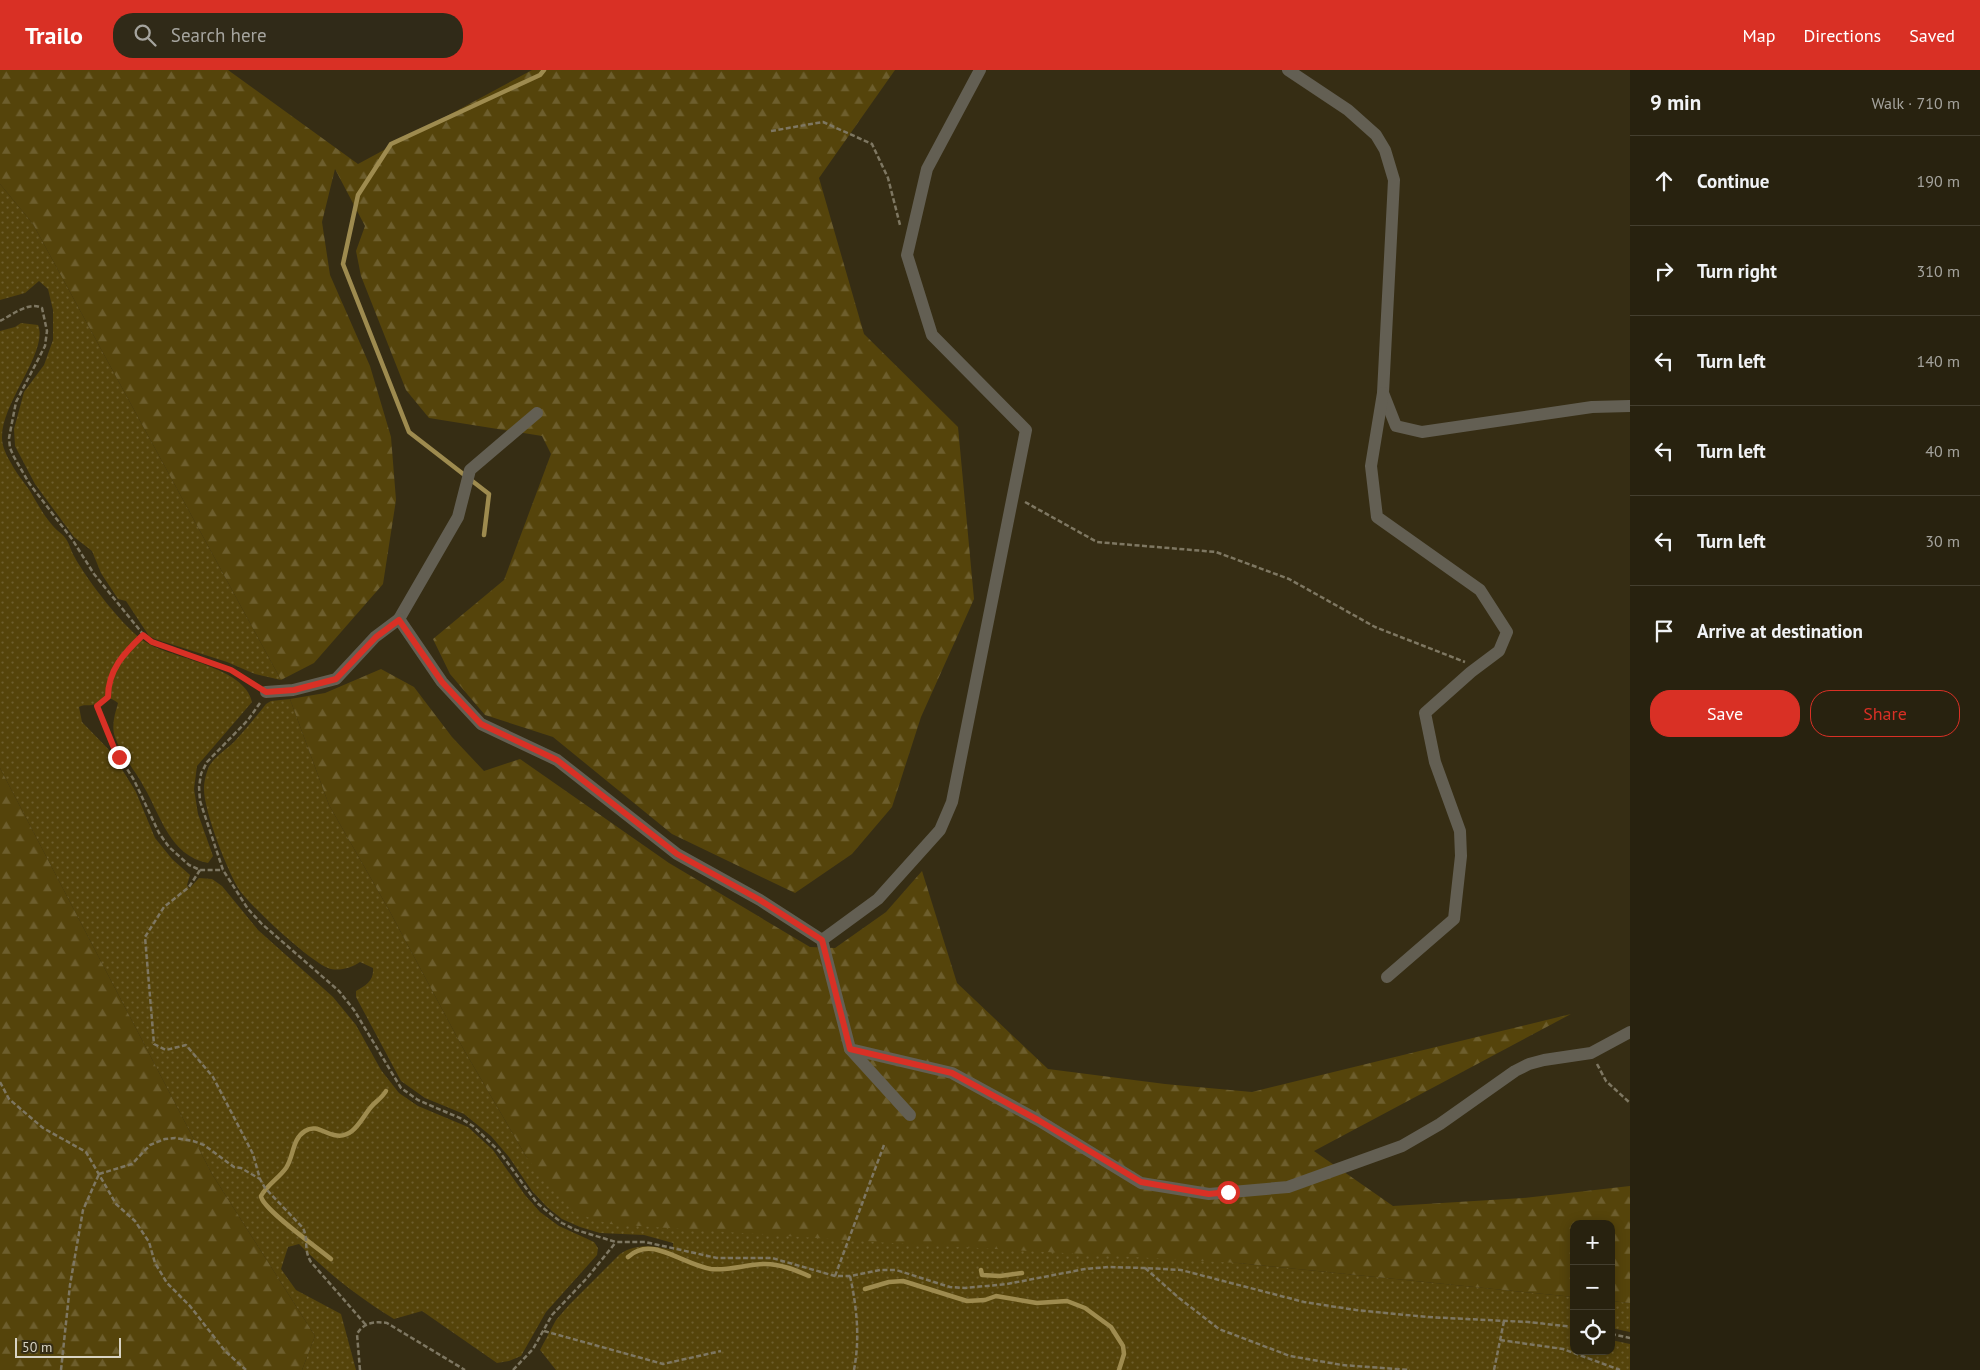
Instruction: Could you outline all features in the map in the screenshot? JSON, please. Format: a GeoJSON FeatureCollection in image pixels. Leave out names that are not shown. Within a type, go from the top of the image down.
{"type":"FeatureCollection","features":[{"type":"Feature","properties":{"kind":"lane"},"geometry":{"type":"LineString","coordinates":[[822,940],[878,899],[940,830],[952,802],[1026,430],[932,335],[907,256],[927,169],[980,70]]}},
{"type":"Feature","properties":{"kind":"lane"},"geometry":{"type":"LineString","coordinates":[[1288,70],[1348,110],[1376,135],[1385,150],[1394,180],[1383,393],[1371,466],[1377,517],[1480,590],[1507,632],[1499,651],[1478,666],[1425,713],[1435,762],[1460,831],[1462,856],[1454,919],[1387,977]]}},
{"type":"Feature","properties":{"kind":"lane"},"geometry":{"type":"LineString","coordinates":[[1383,393],[1396,426],[1422,432],[1592,407],[1630,406]]}},
{"type":"Feature","properties":{"kind":"lane"},"geometry":{"type":"LineString","coordinates":[[266,692],[294,690],[336,679],[376,637],[399,620],[458,517],[470,470],[537,413]]}},
{"type":"Feature","properties":{"kind":"lane"},"geometry":{"type":"LineString","coordinates":[[399,620],[442,682],[481,724],[557,760],[677,854],[760,900],[822,940],[850,1049],[910,1115]]}},
{"type":"Feature","properties":{"kind":"lane"},"geometry":{"type":"LineString","coordinates":[[850,1049],[952,1073],[1038,1120],[1141,1182],[1209,1194],[1288,1187],[1402,1146],[1440,1124],[1529,1064],[1550,1058],[1591,1053],[1630,1032]]}},
{"type":"Feature","properties":{"kind":"path"},"geometry":{"type":"LineString","coordinates":[[771,131],[822,122],[872,144],[888,178],[900,226]]}},
{"type":"Feature","properties":{"kind":"path"},"geometry":{"type":"LineString","coordinates":[[0,321],[23,308],[38,306],[42,308],[47,331],[45,346],[16,402],[8,438],[14,457],[29,483],[72,539],[94,574],[143,635],[152,642],[231,670],[266,692],[248,720],[207,762],[201,774],[199,787],[200,801],[223,870],[248,909],[262,924],[338,990],[354,1010],[401,1088],[418,1100],[462,1119],[473,1126],[499,1151],[525,1189],[550,1215],[576,1230],[616,1242],[645,1242],[717,1258],[772,1258],[835,1276],[850,1276],[880,1270],[896,1270],[950,1286],[965,1288],[1007,1284],[1084,1269],[1109,1267],[1181,1270],[1304,1302],[1356,1310],[1427,1318],[1528,1322],[1570,1327]]}},
{"type":"Feature","properties":{"kind":"path"},"geometry":{"type":"LineString","coordinates":[[1014,496],[1097,542],[1216,552],[1289,579],[1375,627],[1478,666]]}},
{"type":"Feature","properties":{"kind":"path"},"geometry":{"type":"LineString","coordinates":[[143,635],[121,656],[110,682],[108,697],[97,706],[114,748],[134,780],[159,832],[179,857],[189,865],[200,870],[223,870]]}},
{"type":"Feature","properties":{"kind":"path"},"geometry":{"type":"LineString","coordinates":[[200,870],[189,886],[164,907],[145,937],[154,1044],[166,1050],[186,1045],[213,1077],[253,1154],[260,1179],[265,1188],[303,1228],[306,1234],[306,1254],[311,1262],[366,1325]]}},
{"type":"Feature","properties":{"kind":"path"},"geometry":{"type":"LineString","coordinates":[[1591,1053],[1606,1081],[1630,1103]]}},
{"type":"Feature","properties":{"kind":"path"},"geometry":{"type":"LineString","coordinates":[[0,1082],[9,1099],[43,1128],[86,1152],[116,1204],[135,1221],[149,1242],[155,1262],[167,1283],[190,1306],[226,1351],[246,1370]]}},
{"type":"Feature","properties":{"kind":"path"},"geometry":{"type":"LineString","coordinates":[[61,1370],[70,1285],[82,1210],[99,1174],[132,1164],[150,1145],[165,1139],[175,1138],[204,1145],[234,1167],[242,1168],[260,1179]]}},
{"type":"Feature","properties":{"kind":"path"},"geometry":{"type":"LineString","coordinates":[[835,1276],[884,1145]]}},
{"type":"Feature","properties":{"kind":"path"},"geometry":{"type":"LineString","coordinates":[[513,1370],[533,1349],[552,1315],[587,1278],[616,1242]]}},
{"type":"Feature","properties":{"kind":"path"},"geometry":{"type":"LineString","coordinates":[[1145,1268],[1179,1298],[1219,1329],[1290,1356],[1342,1365],[1410,1370]]}},
{"type":"Feature","properties":{"kind":"path"},"geometry":{"type":"LineString","coordinates":[[850,1276],[857,1310],[858,1338],[854,1370]]}},
{"type":"Feature","properties":{"kind":"path"},"geometry":{"type":"LineString","coordinates":[[1494,1370],[1504,1321]]}},
{"type":"Feature","properties":{"kind":"path"},"geometry":{"type":"LineString","coordinates":[[360,1370],[357,1334],[362,1327],[378,1322],[387,1323],[465,1370]]}},
{"type":"Feature","properties":{"kind":"path"},"geometry":{"type":"LineString","coordinates":[[544,1331],[663,1364],[721,1351]]}},
{"type":"Feature","properties":{"kind":"path"},"geometry":{"type":"LineString","coordinates":[[1615,1335],[1630,1338]]}},
{"type":"Feature","properties":{"kind":"path"},"geometry":{"type":"LineString","coordinates":[[1500,1340],[1563,1349],[1620,1370]]}},
{"type":"Feature","properties":{"kind":"green space"},"geometry":{"type":"Polygon","coordinates":[[[0,70],[228,70],[358,164],[532,70],[895,70],[819,178],[864,334],[958,427],[974,599],[921,717],[892,807],[852,854],[795,893],[672,834],[553,737],[485,715],[450,674],[433,639],[504,580],[551,454],[542,436],[429,418],[406,390],[361,276],[356,251],[365,226],[335,169],[322,222],[330,275],[370,366],[391,437],[396,500],[383,584],[314,663],[281,680],[33,224],[0,184],[0,70]]]}},
{"type":"Feature","properties":{"kind":"green space"},"geometry":{"type":"Polygon","coordinates":[[[0,184],[33,224],[281,680],[255,674],[227,662],[149,636],[126,601],[118,599],[101,573],[92,551],[74,537],[35,484],[15,446],[14,429],[24,392],[44,365],[53,340],[53,310],[48,289],[39,281],[25,293],[0,300],[0,184]]]}},
{"type":"Feature","properties":{"kind":"green space"},"geometry":{"type":"Polygon","coordinates":[[[21,323],[38,325],[40,336],[37,349],[4,424],[3,445],[13,467],[47,518],[66,539],[88,578],[128,628],[138,637],[159,649],[223,672],[247,690],[252,702],[197,766],[194,789],[198,814],[213,856],[208,863],[195,859],[176,844],[121,750],[113,728],[118,703],[107,698],[96,704],[79,707],[82,722],[112,753],[136,792],[155,838],[172,859],[190,875],[187,885],[189,889],[199,878],[212,879],[222,886],[258,930],[333,997],[356,1025],[381,1070],[399,1093],[418,1106],[468,1127],[493,1150],[525,1195],[540,1212],[559,1226],[594,1242],[598,1248],[597,1255],[546,1312],[521,1356],[497,1363],[422,1311],[394,1319],[344,1284],[299,1244],[288,1247],[281,1269],[296,1290],[341,1314],[356,1370],[302,1370],[315,1336],[212,1174],[0,768],[0,331],[15,327],[21,323]]]}},
{"type":"Feature","properties":{"kind":"green space"},"geometry":{"type":"Polygon","coordinates":[[[381,669],[414,687],[452,737],[484,771],[520,759],[669,863],[810,947],[835,948],[886,912],[922,871],[957,983],[1048,1069],[1165,1084],[1252,1092],[1571,1014],[1314,1151],[1393,1206],[1523,1198],[1630,1186],[1630,1303],[1615,1301],[1615,1220],[1570,1220],[1570,1297],[1238,1263],[875,1242],[610,1224],[574,1213],[527,1158],[464,1050],[389,910],[329,805],[290,699],[325,693],[381,669]]]}},
{"type":"Feature","properties":{"kind":"green space"},"geometry":{"type":"Polygon","coordinates":[[[290,699],[329,805],[389,910],[464,1050],[527,1158],[1238,1263],[1570,1297],[1570,1355],[1615,1355],[1615,1341],[1630,1344],[1630,1370],[556,1370],[540,1350],[556,1320],[569,1305],[620,1254],[639,1247],[673,1250],[673,1243],[644,1235],[600,1233],[562,1219],[547,1207],[532,1191],[509,1157],[491,1136],[464,1114],[425,1098],[401,1081],[356,997],[356,991],[366,985],[371,979],[373,968],[360,962],[349,968],[336,970],[319,963],[282,933],[240,891],[223,856],[212,825],[204,786],[212,762],[234,742],[266,704],[271,701],[290,699]]]}},
{"type":"Feature","properties":{"kind":"green space"},"geometry":{"type":"Polygon","coordinates":[[[0,768],[212,1174],[315,1336],[302,1370],[0,1370],[0,768]]]}},
{"type":"Feature","properties":{"kind":"green space"},"geometry":{"type":"Polygon","coordinates":[[[1615,1301],[1630,1303],[1630,1332],[1615,1329],[1615,1301]]]}},
{"type":"Feature","properties":{"kind":"waterway"},"geometry":{"type":"LineString","coordinates":[[484,535],[489,494],[409,432],[343,264],[358,195],[391,144],[540,75],[544,70]]}},
{"type":"Feature","properties":{"kind":"waterway"},"geometry":{"type":"LineString","coordinates":[[331,1259],[280,1219],[264,1202],[261,1196],[266,1188],[286,1168],[295,1143],[301,1134],[313,1128],[341,1136],[351,1132],[386,1091]]}},
{"type":"Feature","properties":{"kind":"waterway"},"geometry":{"type":"LineString","coordinates":[[628,1257],[639,1251],[652,1249],[711,1269],[771,1264],[809,1276]]}},
{"type":"Feature","properties":{"kind":"waterway"},"geometry":{"type":"LineString","coordinates":[[981,1270],[982,1275],[1000,1276],[1022,1273]]}},
{"type":"Feature","properties":{"kind":"waterway"},"geometry":{"type":"LineString","coordinates":[[865,1289],[889,1282],[903,1281],[967,1301],[985,1300],[996,1296],[1037,1303],[1067,1301],[1085,1308],[1111,1327],[1123,1346],[1124,1354],[1119,1370]]}},
{"type":"Feature","properties":{"kind":"route"},"geometry":{"type":"LineString","coordinates":[[119,757],[97,706],[108,697],[112,676],[121,656],[143,635],[152,642],[231,670],[266,692],[294,690],[336,679],[376,637],[399,620],[442,682],[481,724],[557,760],[677,854],[760,900],[822,940],[850,1049],[952,1073],[1038,1120],[1141,1182],[1209,1194],[1228,1192]]}}]}
